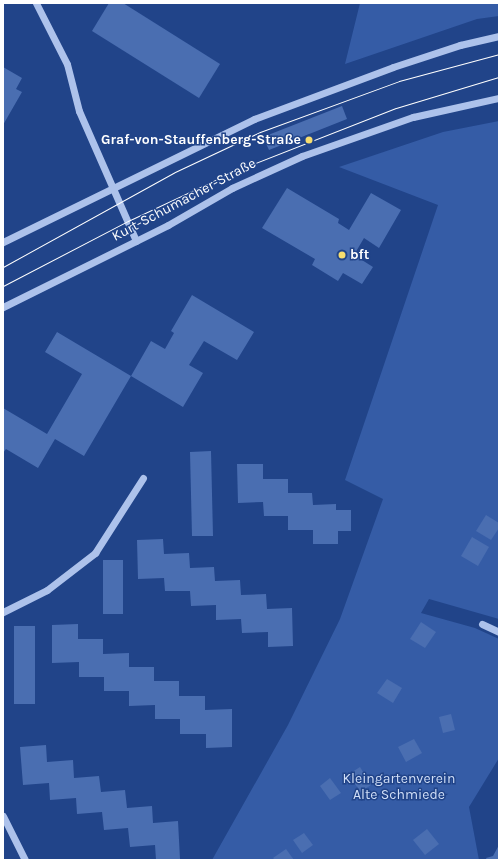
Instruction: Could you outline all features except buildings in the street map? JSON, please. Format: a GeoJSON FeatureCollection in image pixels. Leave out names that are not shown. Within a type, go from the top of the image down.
{"type":"FeatureCollection","features":[{"type":"Feature","properties":{"kind":"street"},"geometry":{"type":"LineString","coordinates":[[36,3],[67,64],[79,111],[136,241]]}},
{"type":"Feature","properties":{"kind":"street"},"geometry":{"type":"LineString","coordinates":[[3,242],[112,187],[261,116],[393,67],[460,45],[499,36]]}},
{"type":"Feature","properties":{"kind":"street","name":"Kurt-Schumacher-Straße"},"geometry":{"type":"LineString","coordinates":[[3,307],[136,241],[232,188],[341,141],[413,118],[499,98]]}},
{"type":"Feature","properties":{"kind":"street"},"geometry":{"type":"LineString","coordinates":[[3,612],[47,590],[96,553],[143,478]]}},
{"type":"Feature","properties":{"kind":"street"},"geometry":{"type":"LineString","coordinates":[[482,624],[499,632]]}},
{"type":"Feature","properties":{"kind":"street"},"geometry":{"type":"LineString","coordinates":[[3,816],[25,860]]}},
{"type":"Feature","properties":{"kind":"green space"},"geometry":{"type":"Polygon","coordinates":[[[360,3],[499,3],[499,16],[477,19],[345,64],[360,3]]]}},
{"type":"Feature","properties":{"kind":"green space","name":"Kleingartenverein Alte Schmiede"},"geometry":{"type":"Polygon","coordinates":[[[499,121],[499,619],[429,599],[421,613],[475,628],[499,639],[499,758],[469,807],[479,860],[212,860],[288,725],[340,619],[383,499],[345,480],[438,205],[339,167],[443,132],[499,121]]]}},
{"type":"Feature","properties":{"kind":"tram line"},"geometry":{"type":"LineString","coordinates":[[3,267],[175,172],[260,132],[399,81],[499,54]]}},
{"type":"Feature","properties":{"kind":"tram line"},"geometry":{"type":"LineString","coordinates":[[3,286],[128,221],[230,173],[396,108],[499,77]]}},
{"type":"Feature","properties":{"kind":"place","name":"Graf-von-Stauffenberg-Straße"},"geometry":{"type":"Point","coordinates":[309,140]}},
{"type":"Feature","properties":{"kind":"place","name":"bft"},"geometry":{"type":"Point","coordinates":[342,255]}}]}
